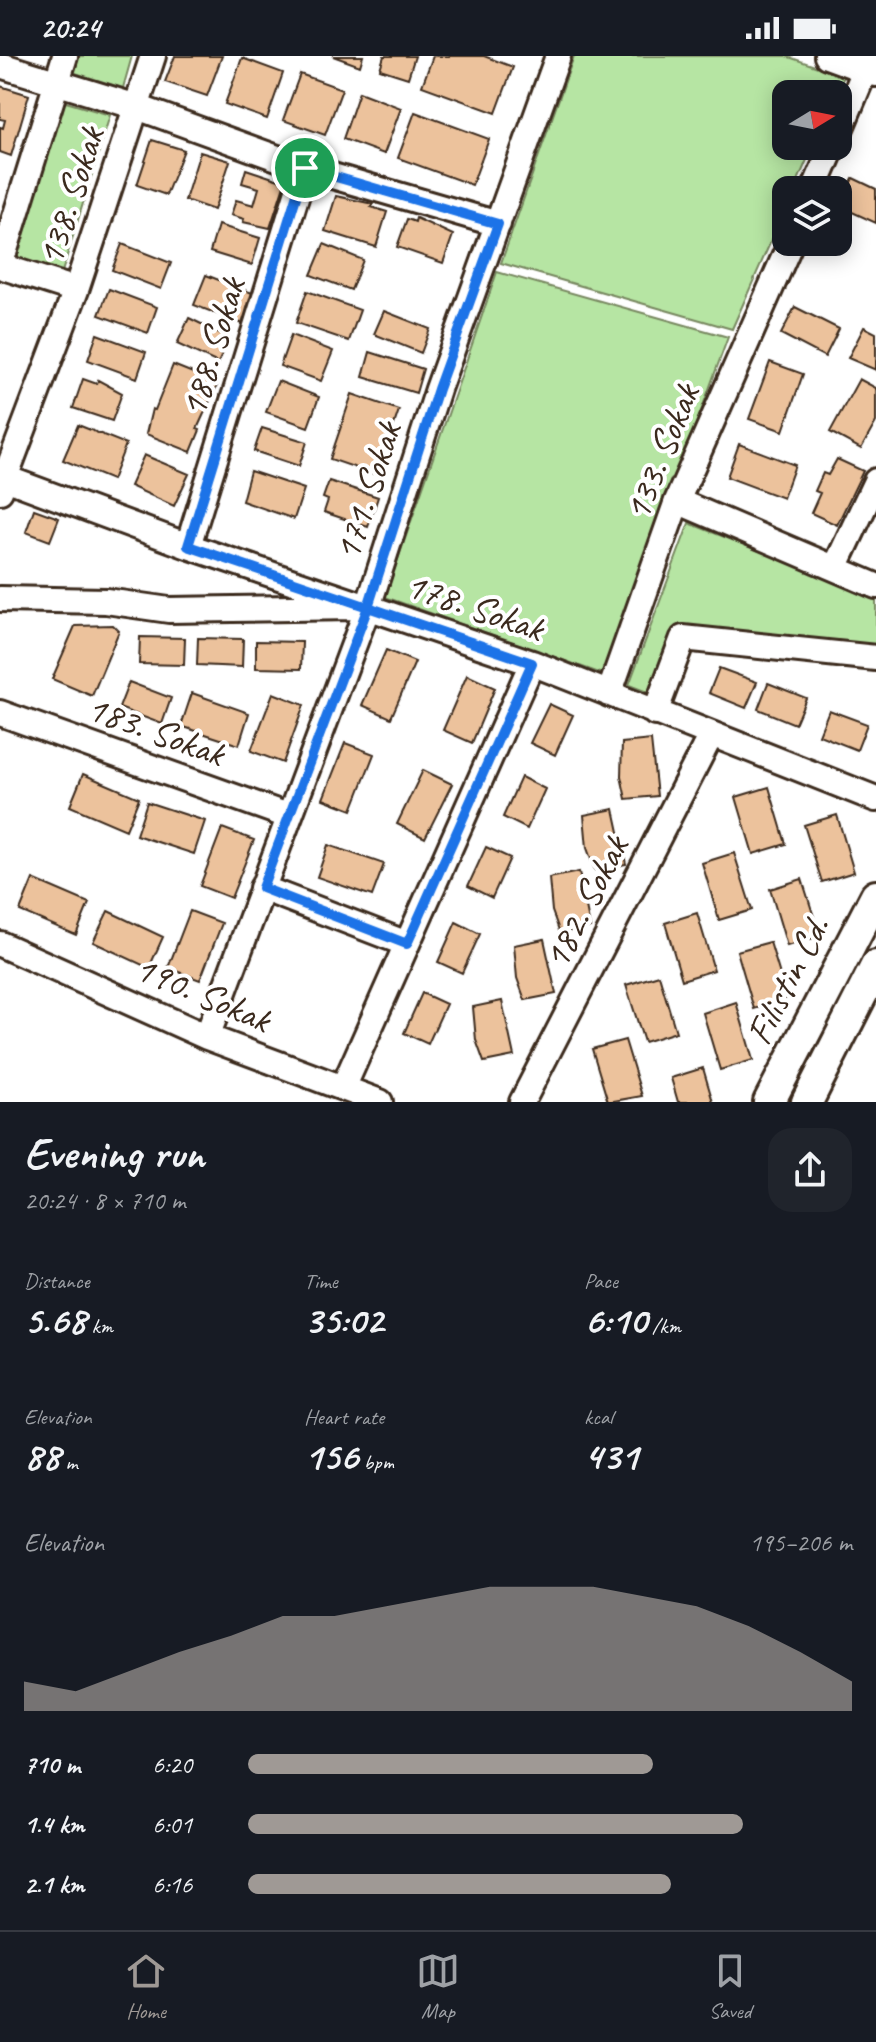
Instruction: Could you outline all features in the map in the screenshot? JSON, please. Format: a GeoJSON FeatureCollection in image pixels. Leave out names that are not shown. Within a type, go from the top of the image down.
{"type":"FeatureCollection","features":[{"type":"Feature","properties":{"kind":"main road","name":"Filistin Cd."},"geometry":{"type":"LineString","coordinates":[[769,1102],[876,896]]}},
{"type":"Feature","properties":{"kind":"main road","name":"Filistin Cd."},"geometry":{"type":"LineString","coordinates":[[807,1102],[876,966]]}},
{"type":"Feature","properties":{"kind":"street"},"geometry":{"type":"LineString","coordinates":[[65,56],[0,266],[76,290]]}},
{"type":"Feature","properties":{"kind":"street","name":"138. Sokak"},"geometry":{"type":"LineString","coordinates":[[2,482],[76,290],[153,56]]}},
{"type":"Feature","properties":{"kind":"street","name":"171. Sokak"},"geometry":{"type":"LineString","coordinates":[[207,1037],[368,607],[438,389],[558,56]]}},
{"type":"Feature","properties":{"kind":"street"},"geometry":{"type":"LineString","coordinates":[[827,56],[871,67],[852,106]]}},
{"type":"Feature","properties":{"kind":"street"},"geometry":{"type":"LineString","coordinates":[[0,65],[137,107],[305,168],[498,224]]}},
{"type":"Feature","properties":{"kind":"street","name":"188. Sokak"},"geometry":{"type":"LineString","coordinates":[[188,546],[305,168]]}},
{"type":"Feature","properties":{"kind":"street","name":"133. Sokak"},"geometry":{"type":"LineString","coordinates":[[609,694],[677,501],[785,256]]}},
{"type":"Feature","properties":{"kind":"street"},"geometry":{"type":"LineString","coordinates":[[835,568],[876,481]]}},
{"type":"Feature","properties":{"kind":"street","name":"178. Sokak"},"geometry":{"type":"LineString","coordinates":[[2,482],[532,663],[876,799]]}},
{"type":"Feature","properties":{"kind":"street"},"geometry":{"type":"LineString","coordinates":[[677,501],[876,586]]}},
{"type":"Feature","properties":{"kind":"street"},"geometry":{"type":"LineString","coordinates":[[0,599],[106,601],[169,610],[368,607]]}},
{"type":"Feature","properties":{"kind":"street"},"geometry":{"type":"LineString","coordinates":[[655,713],[683,638],[876,658]]}},
{"type":"Feature","properties":{"kind":"street"},"geometry":{"type":"LineString","coordinates":[[343,1088],[532,663]]}},
{"type":"Feature","properties":{"kind":"street","name":"183. Sokak"},"geometry":{"type":"LineString","coordinates":[[0,713],[288,816]]}},
{"type":"Feature","properties":{"kind":"street","name":"182. Sokak"},"geometry":{"type":"LineString","coordinates":[[522,1102],[711,735]]}},
{"type":"Feature","properties":{"kind":"street"},"geometry":{"type":"LineString","coordinates":[[262,888],[407,944]]}},
{"type":"Feature","properties":{"kind":"street","name":"190. Sokak"},"geometry":{"type":"LineString","coordinates":[[0,944],[207,1037],[380,1102]]}},
{"type":"Feature","properties":{"kind":"green space"},"geometry":{"type":"Polygon","coordinates":[[[77,56],[132,56],[123,88],[72,72],[77,56]]]}},
{"type":"Feature","properties":{"kind":"green space"},"geometry":{"type":"Polygon","coordinates":[[[574,56],[786,56],[844,76],[842,80],[772,80],[772,160],[807,160],[800,176],[772,176],[772,239],[732,329],[501,263],[574,56]]]}},
{"type":"Feature","properties":{"kind":"green space"},"geometry":{"type":"Polygon","coordinates":[[[59,100],[110,115],[62,272],[13,257],[59,100]]]}},
{"type":"Feature","properties":{"kind":"green space"},"geometry":{"type":"Polygon","coordinates":[[[497,272],[728,337],[605,675],[385,597],[497,272]]]}},
{"type":"Feature","properties":{"kind":"green space"},"geometry":{"type":"Polygon","coordinates":[[[689,523],[876,597],[876,657],[697,633],[671,701],[629,685],[689,523]]]}},
{"type":"Feature","properties":{"kind":"building"},"geometry":{"type":"Polygon","coordinates":[[[175,56],[222,56],[207,96],[165,82],[175,56]]]}},
{"type":"Feature","properties":{"kind":"building"},"geometry":{"type":"Polygon","coordinates":[[[333,56],[363,56],[360,66],[333,56]]]}},
{"type":"Feature","properties":{"kind":"building"},"geometry":{"type":"Polygon","coordinates":[[[384,56],[415,56],[408,78],[380,69],[384,56]]]}},
{"type":"Feature","properties":{"kind":"building"},"geometry":{"type":"Polygon","coordinates":[[[433,56],[484,56],[513,67],[496,113],[422,86],[433,56]]]}},
{"type":"Feature","properties":{"kind":"building"},"geometry":{"type":"Polygon","coordinates":[[[242,58],[283,73],[267,119],[225,104],[242,58]]]}},
{"type":"Feature","properties":{"kind":"building"},"geometry":{"type":"Polygon","coordinates":[[[300,74],[342,89],[325,135],[283,120],[300,74]]]}},
{"type":"Feature","properties":{"kind":"building"},"geometry":{"type":"Polygon","coordinates":[[[0,86],[29,95],[11,156],[0,152],[0,127],[3,128],[5,120],[0,119],[0,86]]]}},
{"type":"Feature","properties":{"kind":"building"},"geometry":{"type":"Polygon","coordinates":[[[359,92],[401,108],[384,154],[343,139],[359,92]]]}},
{"type":"Feature","properties":{"kind":"building"},"geometry":{"type":"Polygon","coordinates":[[[415,112],[489,139],[472,185],[398,158],[415,112]]]}},
{"type":"Feature","properties":{"kind":"building"},"geometry":{"type":"Polygon","coordinates":[[[152,140],[184,150],[166,195],[137,185],[152,140]]]}},
{"type":"Feature","properties":{"kind":"building"},"geometry":{"type":"Polygon","coordinates":[[[200,152],[230,161],[214,210],[185,200],[200,152]]]}},
{"type":"Feature","properties":{"kind":"building"},"geometry":{"type":"Polygon","coordinates":[[[246,169],[285,182],[270,228],[243,222],[244,219],[231,215],[236,200],[254,205],[259,188],[242,183],[246,169]]]}},
{"type":"Feature","properties":{"kind":"building"},"geometry":{"type":"Polygon","coordinates":[[[852,180],[876,189],[876,223],[852,212],[852,180]]]}},
{"type":"Feature","properties":{"kind":"building"},"geometry":{"type":"Polygon","coordinates":[[[336,196],[373,204],[371,207],[387,212],[376,247],[325,231],[336,196]]]}},
{"type":"Feature","properties":{"kind":"building"},"geometry":{"type":"Polygon","coordinates":[[[416,218],[453,235],[443,263],[397,247],[407,219],[415,222],[416,218]]]}},
{"type":"Feature","properties":{"kind":"building"},"geometry":{"type":"Polygon","coordinates":[[[218,225],[260,238],[252,265],[210,252],[218,225]]]}},
{"type":"Feature","properties":{"kind":"building"},"geometry":{"type":"Polygon","coordinates":[[[122,244],[171,263],[161,289],[112,270],[122,244]]]}},
{"type":"Feature","properties":{"kind":"building"},"geometry":{"type":"Polygon","coordinates":[[[324,244],[363,260],[351,290],[311,275],[324,244]]]}},
{"type":"Feature","properties":{"kind":"building"},"geometry":{"type":"Polygon","coordinates":[[[206,275],[255,294],[243,324],[194,305],[206,275]]]}},
{"type":"Feature","properties":{"kind":"building"},"geometry":{"type":"Polygon","coordinates":[[[109,289],[157,307],[148,333],[99,315],[109,289]]]}},
{"type":"Feature","properties":{"kind":"building"},"geometry":{"type":"Polygon","coordinates":[[[307,291],[360,310],[349,341],[296,323],[307,291]]]}},
{"type":"Feature","properties":{"kind":"building"},"geometry":{"type":"Polygon","coordinates":[[[795,307],[839,329],[825,357],[781,334],[795,307]]]}},
{"type":"Feature","properties":{"kind":"building"},"geometry":{"type":"Polygon","coordinates":[[[384,311],[430,329],[421,353],[374,334],[384,311]]]}},
{"type":"Feature","properties":{"kind":"building"},"geometry":{"type":"Polygon","coordinates":[[[189,318],[230,338],[218,363],[177,344],[189,318]]]}},
{"type":"Feature","properties":{"kind":"building"},"geometry":{"type":"Polygon","coordinates":[[[864,327],[876,333],[876,370],[848,358],[864,327]]]}},
{"type":"Feature","properties":{"kind":"building"},"geometry":{"type":"Polygon","coordinates":[[[97,334],[146,352],[137,378],[88,360],[97,334]]]}},
{"type":"Feature","properties":{"kind":"building"},"geometry":{"type":"Polygon","coordinates":[[[291,335],[333,351],[321,381],[280,366],[291,335]]]}},
{"type":"Feature","properties":{"kind":"building"},"geometry":{"type":"Polygon","coordinates":[[[370,352],[423,369],[416,393],[363,377],[370,352]]]}},
{"type":"Feature","properties":{"kind":"building"},"geometry":{"type":"Polygon","coordinates":[[[770,362],[803,374],[783,431],[749,419],[770,362]]]}},
{"type":"Feature","properties":{"kind":"building"},"geometry":{"type":"Polygon","coordinates":[[[173,365],[218,383],[197,429],[200,430],[191,452],[146,434],[152,409],[155,410],[173,365]]]}},
{"type":"Feature","properties":{"kind":"building"},"geometry":{"type":"Polygon","coordinates":[[[83,379],[97,384],[98,380],[122,393],[112,421],[73,408],[83,379]]]}},
{"type":"Feature","properties":{"kind":"building"},"geometry":{"type":"Polygon","coordinates":[[[859,379],[876,388],[876,422],[861,449],[830,432],[859,379]]]}},
{"type":"Feature","properties":{"kind":"building"},"geometry":{"type":"Polygon","coordinates":[[[278,381],[319,397],[308,427],[266,412],[278,381]]]}},
{"type":"Feature","properties":{"kind":"building"},"geometry":{"type":"Polygon","coordinates":[[[352,394],[399,410],[377,475],[330,459],[352,394]]]}},
{"type":"Feature","properties":{"kind":"building"},"geometry":{"type":"Polygon","coordinates":[[[78,425],[126,444],[112,480],[63,460],[78,425]]]}},
{"type":"Feature","properties":{"kind":"building"},"geometry":{"type":"Polygon","coordinates":[[[262,428],[307,442],[299,466],[254,451],[262,428]]]}},
{"type":"Feature","properties":{"kind":"building"},"geometry":{"type":"Polygon","coordinates":[[[739,444],[795,465],[783,498],[727,477],[739,444]]]}},
{"type":"Feature","properties":{"kind":"building"},"geometry":{"type":"Polygon","coordinates":[[[144,455],[189,474],[174,506],[130,486],[144,455]]]}},
{"type":"Feature","properties":{"kind":"building"},"geometry":{"type":"Polygon","coordinates":[[[837,459],[863,471],[837,525],[811,513],[820,493],[815,491],[823,473],[828,475],[837,459]]]}},
{"type":"Feature","properties":{"kind":"building"},"geometry":{"type":"Polygon","coordinates":[[[250,471],[304,489],[294,519],[242,501],[250,471]]]}},
{"type":"Feature","properties":{"kind":"building"},"geometry":{"type":"Polygon","coordinates":[[[329,481],[378,497],[368,527],[324,512],[328,500],[323,498],[329,481]]]}},
{"type":"Feature","properties":{"kind":"building"},"geometry":{"type":"Polygon","coordinates":[[[34,509],[59,518],[50,541],[26,532],[34,509]]]}},
{"type":"Feature","properties":{"kind":"building"},"geometry":{"type":"Polygon","coordinates":[[[113,625],[119,631],[92,696],[52,679],[75,626],[113,625]]]}},
{"type":"Feature","properties":{"kind":"building"},"geometry":{"type":"Polygon","coordinates":[[[140,637],[185,638],[184,665],[139,664],[140,637]]]}},
{"type":"Feature","properties":{"kind":"building"},"geometry":{"type":"Polygon","coordinates":[[[198,638],[243,639],[242,667],[197,665],[198,638]]]}},
{"type":"Feature","properties":{"kind":"building"},"geometry":{"type":"Polygon","coordinates":[[[256,641],[302,642],[301,669],[256,668],[256,641]]]}},
{"type":"Feature","properties":{"kind":"building"},"geometry":{"type":"Polygon","coordinates":[[[386,650],[415,662],[391,718],[362,705],[386,650]]]}},
{"type":"Feature","properties":{"kind":"building"},"geometry":{"type":"Polygon","coordinates":[[[719,668],[757,682],[746,708],[709,693],[719,668]]]}},
{"type":"Feature","properties":{"kind":"building"},"geometry":{"type":"Polygon","coordinates":[[[467,675],[495,688],[472,743],[443,730],[467,675]]]}},
{"type":"Feature","properties":{"kind":"building"},"geometry":{"type":"Polygon","coordinates":[[[129,682],[171,698],[162,724],[119,708],[129,682]]]}},
{"type":"Feature","properties":{"kind":"building"},"geometry":{"type":"Polygon","coordinates":[[[768,683],[806,698],[795,724],[758,709],[768,683]]]}},
{"type":"Feature","properties":{"kind":"building"},"geometry":{"type":"Polygon","coordinates":[[[192,693],[249,713],[239,745],[181,726],[192,693]]]}},
{"type":"Feature","properties":{"kind":"building"},"geometry":{"type":"Polygon","coordinates":[[[273,693],[304,705],[283,763],[251,751],[273,693]]]}},
{"type":"Feature","properties":{"kind":"building"},"geometry":{"type":"Polygon","coordinates":[[[549,704],[573,715],[555,755],[530,743],[549,704]]]}},
{"type":"Feature","properties":{"kind":"building"},"geometry":{"type":"Polygon","coordinates":[[[829,710],[867,724],[857,750],[819,735],[829,710]]]}},
{"type":"Feature","properties":{"kind":"building"},"geometry":{"type":"Polygon","coordinates":[[[651,740],[657,796],[626,799],[621,776],[622,743],[651,740]]]}},
{"type":"Feature","properties":{"kind":"building"},"geometry":{"type":"Polygon","coordinates":[[[345,743],[374,754],[352,810],[323,799],[345,743]]]}},
{"type":"Feature","properties":{"kind":"building"},"geometry":{"type":"Polygon","coordinates":[[[423,770],[452,784],[425,838],[397,824],[423,770]]]}},
{"type":"Feature","properties":{"kind":"building"},"geometry":{"type":"Polygon","coordinates":[[[83,774],[139,798],[126,830],[70,806],[83,774]]]}},
{"type":"Feature","properties":{"kind":"building"},"geometry":{"type":"Polygon","coordinates":[[[521,777],[545,789],[527,829],[503,817],[521,777]]]}},
{"type":"Feature","properties":{"kind":"building"},"geometry":{"type":"Polygon","coordinates":[[[769,787],[786,844],[753,854],[736,797],[769,787]]]}},
{"type":"Feature","properties":{"kind":"building"},"geometry":{"type":"Polygon","coordinates":[[[147,802],[205,821],[194,854],[136,835],[147,802]]]}},
{"type":"Feature","properties":{"kind":"building"},"geometry":{"type":"Polygon","coordinates":[[[614,809],[626,864],[595,870],[587,848],[584,815],[614,809]]]}},
{"type":"Feature","properties":{"kind":"building"},"geometry":{"type":"Polygon","coordinates":[[[837,815],[854,872],[822,882],[804,825],[837,815]]]}},
{"type":"Feature","properties":{"kind":"building"},"geometry":{"type":"Polygon","coordinates":[[[222,828],[254,840],[231,898],[200,886],[222,828]]]}},
{"type":"Feature","properties":{"kind":"building"},"geometry":{"type":"Polygon","coordinates":[[[328,845],[384,864],[372,896],[317,877],[328,845]]]}},
{"type":"Feature","properties":{"kind":"building"},"geometry":{"type":"Polygon","coordinates":[[[486,847],[510,858],[492,898],[468,886],[486,847]]]}},
{"type":"Feature","properties":{"kind":"building"},"geometry":{"type":"Polygon","coordinates":[[[734,853],[752,910],[719,920],[702,863],[734,853]]]}},
{"type":"Feature","properties":{"kind":"building"},"geometry":{"type":"Polygon","coordinates":[[[579,872],[590,927],[560,933],[552,911],[549,878],[579,872]]]}},
{"type":"Feature","properties":{"kind":"building"},"geometry":{"type":"Polygon","coordinates":[[[33,879],[89,903],[76,935],[20,911],[33,879]]]}},
{"type":"Feature","properties":{"kind":"building"},"geometry":{"type":"Polygon","coordinates":[[[802,879],[820,936],[787,946],[770,889],[802,879]]]}},
{"type":"Feature","properties":{"kind":"building"},"geometry":{"type":"Polygon","coordinates":[[[108,911],[163,937],[149,968],[93,942],[108,911]]]}},
{"type":"Feature","properties":{"kind":"building"},"geometry":{"type":"Polygon","coordinates":[[[190,911],[222,923],[200,980],[168,968],[190,911]]]}},
{"type":"Feature","properties":{"kind":"building"},"geometry":{"type":"Polygon","coordinates":[[[697,913],[714,970],[682,980],[665,923],[697,913]]]}},
{"type":"Feature","properties":{"kind":"building"},"geometry":{"type":"Polygon","coordinates":[[[456,922],[480,934],[462,973],[438,962],[456,922]]]}},
{"type":"Feature","properties":{"kind":"building"},"geometry":{"type":"Polygon","coordinates":[[[544,939],[556,994],[525,1000],[517,978],[514,945],[544,939]]]}},
{"type":"Feature","properties":{"kind":"building"},"geometry":{"type":"Polygon","coordinates":[[[770,942],[787,998],[754,1009],[737,951],[770,942]]]}},
{"type":"Feature","properties":{"kind":"building"},"geometry":{"type":"Polygon","coordinates":[[[659,975],[676,1032],[644,1042],[626,985],[659,975]]]}},
{"type":"Feature","properties":{"kind":"building"},"geometry":{"type":"Polygon","coordinates":[[[422,993],[446,1004],[428,1044],[404,1033],[422,993]]]}},
{"type":"Feature","properties":{"kind":"building"},"geometry":{"type":"Polygon","coordinates":[[[502,1001],[514,1056],[484,1062],[476,1040],[473,1007],[502,1001]]]}},
{"type":"Feature","properties":{"kind":"building"},"geometry":{"type":"Polygon","coordinates":[[[736,1002],[753,1060],[720,1070],[703,1013],[736,1002]]]}},
{"type":"Feature","properties":{"kind":"building"},"geometry":{"type":"Polygon","coordinates":[[[625,1040],[642,1096],[608,1102],[592,1049],[625,1040]]]}},
{"type":"Feature","properties":{"kind":"building"},"geometry":{"type":"Polygon","coordinates":[[[703,1068],[713,1102],[678,1102],[671,1078],[703,1068]]]}},
{"type":"Feature","properties":{"kind":"route"},"geometry":{"type":"LineString","coordinates":[[305,168],[188,546],[368,607],[262,888],[407,944],[532,663],[368,607],[438,389],[498,224],[305,168]]}}]}
